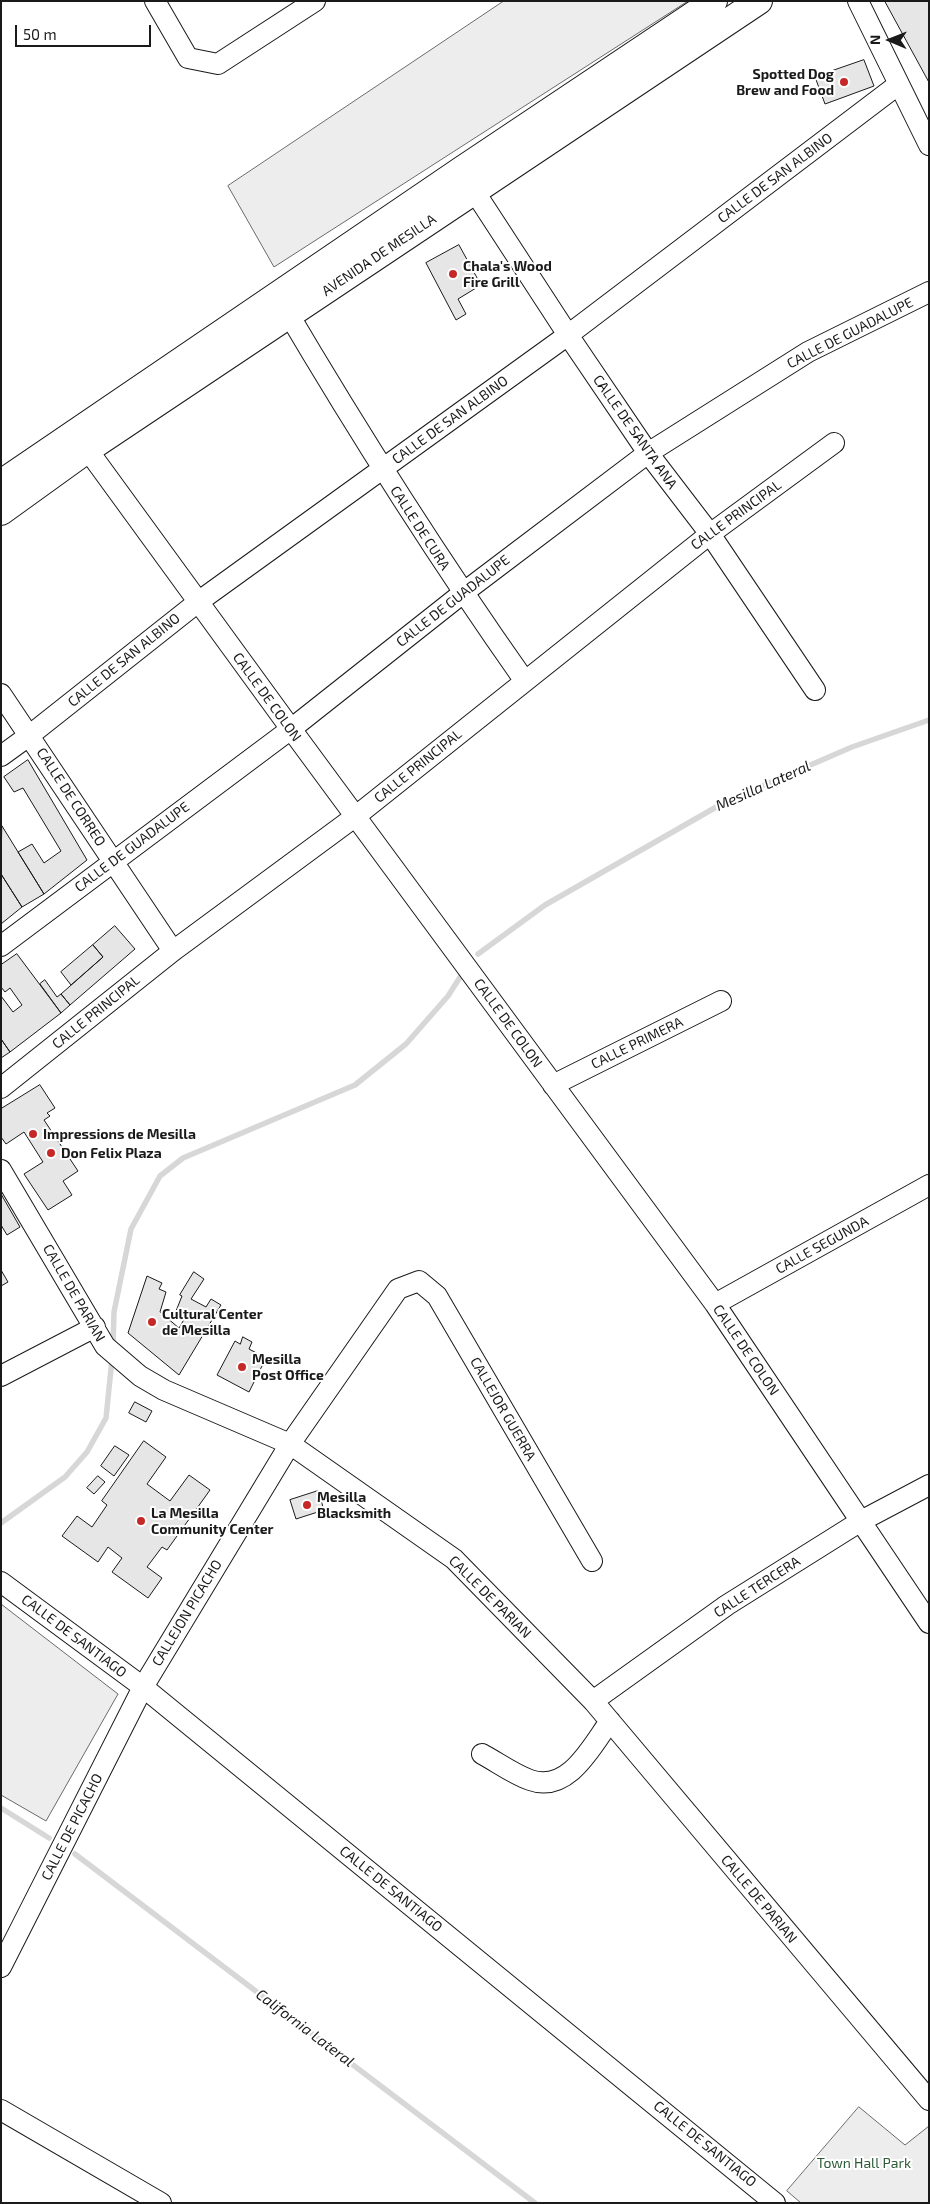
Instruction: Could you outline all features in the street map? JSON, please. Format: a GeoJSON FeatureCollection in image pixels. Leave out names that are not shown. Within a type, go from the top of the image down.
{"type":"FeatureCollection","features":[{"type":"Feature","properties":{"kind":"main road","name":"AVENIDA DE MESILLA"},"geometry":{"type":"LineString","coordinates":[[1,483],[81,441],[468,180],[714,1]]}},
{"type":"Feature","properties":{"kind":"main road","name":"AVENIDA DE MESILLA"},"geometry":{"type":"LineString","coordinates":[[468,180],[759,1]]}},
{"type":"Feature","properties":{"kind":"main road","name":"AVENIDA DE MESILLA"},"geometry":{"type":"LineString","coordinates":[[1,512],[81,441]]}},
{"type":"Feature","properties":{"kind":"street"},"geometry":{"type":"LineString","coordinates":[[155,1],[188,58],[218,64],[315,1]]}},
{"type":"Feature","properties":{"kind":"street"},"geometry":{"type":"LineString","coordinates":[[858,1],[929,145]]}},
{"type":"Feature","properties":{"kind":"street","name":"CALLE DE SAN ALBINO"},"geometry":{"type":"LineString","coordinates":[[1,756],[198,602],[568,335],[899,84]]}},
{"type":"Feature","properties":{"kind":"street","name":"CALLE DE SANTA ANA"},"geometry":{"type":"LineString","coordinates":[[468,180],[568,335],[648,452],[710,534],[815,690]]}},
{"type":"Feature","properties":{"kind":"street","name":"CALLE DE GUADALUPE"},"geometry":{"type":"LineString","coordinates":[[1,946],[290,729],[463,593],[648,452],[808,352],[929,292]]}},
{"type":"Feature","properties":{"kind":"street","name":"CALLE DE CURA"},"geometry":{"type":"LineString","coordinates":[[283,305],[382,469],[463,593],[524,680]]}},
{"type":"Feature","properties":{"kind":"street","name":"CALLE DE COLON"},"geometry":{"type":"LineString","coordinates":[[81,441],[290,729],[716,1304],[929,1623]]}},
{"type":"Feature","properties":{"kind":"street","name":"CALLE PRINCIPAL"},"geometry":{"type":"LineString","coordinates":[[1,1088],[173,951],[356,816],[524,680],[710,534],[834,444]]}},
{"type":"Feature","properties":{"kind":"street","name":"CALLE DE CORREO"},"geometry":{"type":"LineString","coordinates":[[1,694],[173,951]]}},
{"type":"Feature","properties":{"kind":"street","name":"CALLE PRIMERA"},"geometry":{"type":"LineString","coordinates":[[553,1085],[721,1001]]}},
{"type":"Feature","properties":{"kind":"street","name":"CALLE DE PARIAN"},"geometry":{"type":"LineString","coordinates":[[1,1170],[96,1327],[105,1346],[127,1365],[164,1390],[290,1444],[454,1558],[593,1701],[929,2100]]}},
{"type":"Feature","properties":{"kind":"street","name":"CALLE SEGUNDA"},"geometry":{"type":"LineString","coordinates":[[716,1304],[926,1191]]}},
{"type":"Feature","properties":{"kind":"street","name":"CALLEJOR GUERRA"},"geometry":{"type":"LineString","coordinates":[[398,1289],[419,1281],[437,1296],[592,1561]]}},
{"type":"Feature","properties":{"kind":"street","name":"CALLEJON PICACHO"},"geometry":{"type":"LineString","coordinates":[[143,1687],[290,1444],[398,1289]]}},
{"type":"Feature","properties":{"kind":"street"},"geometry":{"type":"LineString","coordinates":[[1,1376],[96,1327]]}},
{"type":"Feature","properties":{"kind":"street","name":"CALLE TERCERA"},"geometry":{"type":"LineString","coordinates":[[593,1701],[727,1605],[861,1521],[929,1485]]}},
{"type":"Feature","properties":{"kind":"street","name":"CALLE DE SANTIAGO"},"geometry":{"type":"LineString","coordinates":[[1,1582],[143,1687],[775,2203]]}},
{"type":"Feature","properties":{"kind":"street","name":"CALLE DE PICACHO"},"geometry":{"type":"LineString","coordinates":[[3,1961],[143,1687]]}},
{"type":"Feature","properties":{"kind":"street"},"geometry":{"type":"LineString","coordinates":[[482,1754],[531,1780],[553,1782],[572,1772],[610,1721]]}},
{"type":"Feature","properties":{"kind":"street"},"geometry":{"type":"LineString","coordinates":[[1,2110],[161,2203]]}},
{"type":"Feature","properties":{"kind":"green space"},"geometry":{"type":"Polygon","coordinates":[[[504,1],[688,1],[274,267],[228,186],[504,1]]]}},
{"type":"Feature","properties":{"kind":"green space"},"geometry":{"type":"Polygon","coordinates":[[[1,1604],[118,1694],[46,1821],[1,1795],[1,1604]]]}},
{"type":"Feature","properties":{"kind":"green space","name":"Town Hall Park"},"geometry":{"type":"Polygon","coordinates":[[[859,2107],[905,2145],[929,2126],[929,2203],[801,2203],[787,2191],[859,2107]]]}},
{"type":"Feature","properties":{"kind":"building"},"geometry":{"type":"Polygon","coordinates":[[[885,1],[929,1],[929,82],[885,1]]]}},
{"type":"Feature","properties":{"kind":"building","name":"Spotted Dog Brew and Food"},"geometry":{"type":"Polygon","coordinates":[[[864,60],[874,86],[825,104],[815,77],[864,60]]]}},
{"type":"Feature","properties":{"kind":"building","name":"Chala's Wood Fire Grill"},"geometry":{"type":"Polygon","coordinates":[[[459,245],[481,285],[458,299],[466,314],[456,320],[426,263],[459,245]]]}},
{"type":"Feature","properties":{"kind":"building"},"geometry":{"type":"Polygon","coordinates":[[[28,760],[87,860],[44,894],[18,852],[32,844],[44,863],[61,851],[23,788],[14,792],[4,777],[28,760]]]}},
{"type":"Feature","properties":{"kind":"building"},"geometry":{"type":"Polygon","coordinates":[[[2,826],[44,894],[22,907],[1,874],[2,826]]]}},
{"type":"Feature","properties":{"kind":"building"},"geometry":{"type":"Polygon","coordinates":[[[1,874],[22,907],[1,924],[1,874]]]}},
{"type":"Feature","properties":{"kind":"building"},"geometry":{"type":"Polygon","coordinates":[[[115,926],[135,949],[70,1005],[61,994],[103,957],[93,945],[115,926]]]}},
{"type":"Feature","properties":{"kind":"building"},"geometry":{"type":"Polygon","coordinates":[[[93,945],[103,957],[71,985],[61,972],[93,945]]]}},
{"type":"Feature","properties":{"kind":"building"},"geometry":{"type":"Polygon","coordinates":[[[17,954],[61,1013],[10,1052],[1,1039],[1,996],[13,1012],[22,1005],[10,988],[5,992],[1,987],[1,965],[17,954]]]}},
{"type":"Feature","properties":{"kind":"building"},"geometry":{"type":"Polygon","coordinates":[[[45,980],[57,997],[61,994],[70,1005],[61,1013],[40,984],[45,980]]]}},
{"type":"Feature","properties":{"kind":"building"},"geometry":{"type":"Polygon","coordinates":[[[1,1039],[10,1052],[1,1058],[1,1039]]]}},
{"type":"Feature","properties":{"kind":"building","name":"Don Felix Plaza"},"geometry":{"type":"Polygon","coordinates":[[[40,1085],[55,1108],[47,1113],[50,1116],[44,1120],[78,1171],[63,1181],[72,1195],[48,1210],[24,1174],[43,1162],[24,1132],[6,1144],[1,1137],[1,1109],[40,1085]]]}},
{"type":"Feature","properties":{"kind":"building"},"geometry":{"type":"Polygon","coordinates":[[[1,1194],[20,1227],[7,1235],[1,1225],[1,1194]]]}},
{"type":"Feature","properties":{"kind":"building"},"geometry":{"type":"Polygon","coordinates":[[[1,1270],[8,1282],[1,1286],[1,1270]]]}},
{"type":"Feature","properties":{"kind":"building","name":"Cultural Center de Mesilla"},"geometry":{"type":"Polygon","coordinates":[[[194,1272],[204,1279],[191,1299],[206,1307],[211,1299],[221,1305],[179,1375],[128,1333],[147,1276],[162,1283],[159,1289],[166,1292],[160,1312],[179,1328],[186,1316],[176,1311],[182,1296],[180,1295],[194,1272]]]}},
{"type":"Feature","properties":{"kind":"building","name":"Mesilla Post Office"},"geometry":{"type":"Polygon","coordinates":[[[243,1337],[252,1342],[249,1349],[266,1358],[249,1392],[217,1375],[235,1341],[240,1344],[243,1337]]]}},
{"type":"Feature","properties":{"kind":"building"},"geometry":{"type":"Polygon","coordinates":[[[135,1402],[152,1411],[146,1422],[129,1413],[135,1402]]]}},
{"type":"Feature","properties":{"kind":"building","name":"La Mesilla Community Center"},"geometry":{"type":"Polygon","coordinates":[[[144,1441],[166,1457],[147,1484],[170,1501],[189,1475],[210,1490],[167,1550],[162,1547],[147,1567],[162,1578],[148,1598],[112,1572],[122,1558],[108,1547],[98,1562],[62,1536],[77,1516],[92,1527],[107,1505],[102,1501],[144,1441]]]}},
{"type":"Feature","properties":{"kind":"building"},"geometry":{"type":"Polygon","coordinates":[[[115,1446],[129,1455],[114,1476],[101,1466],[115,1446]]]}},
{"type":"Feature","properties":{"kind":"building"},"geometry":{"type":"Polygon","coordinates":[[[98,1476],[105,1482],[94,1494],[87,1488],[98,1476]]]}},
{"type":"Feature","properties":{"kind":"building","name":"Mesilla Blacksmith"},"geometry":{"type":"Polygon","coordinates":[[[318,1491],[324,1510],[296,1519],[290,1500],[318,1491]]]}},
{"type":"Feature","properties":{"kind":"waterway","name":"Mesilla Lateral"},"geometry":{"type":"LineString","coordinates":[[478,954],[545,905],[725,802],[852,747],[929,720]]}},
{"type":"Feature","properties":{"kind":"waterway"},"geometry":{"type":"LineString","coordinates":[[113,1347],[114,1312],[131,1229],[160,1176],[183,1158],[355,1085],[406,1044],[448,996],[464,971]]}},
{"type":"Feature","properties":{"kind":"waterway"},"geometry":{"type":"LineString","coordinates":[[1,1523],[65,1477],[87,1452],[106,1418],[112,1359]]}},
{"type":"Feature","properties":{"kind":"waterway","name":"California Lateral"},"geometry":{"type":"LineString","coordinates":[[1,1808],[49,1838]]}},
{"type":"Feature","properties":{"kind":"waterway","name":"California Lateral"},"geometry":{"type":"LineString","coordinates":[[75,1854],[535,2203]]}},
{"type":"Feature","properties":{"kind":"place","name":"Spotted Dog Brew and Food"},"geometry":{"type":"Point","coordinates":[844,82]}},
{"type":"Feature","properties":{"kind":"place","name":"Chala's Wood Fire Grill"},"geometry":{"type":"Point","coordinates":[453,274]}},
{"type":"Feature","properties":{"kind":"place","name":"Impressions de Mesilla"},"geometry":{"type":"Point","coordinates":[33,1134]}},
{"type":"Feature","properties":{"kind":"place","name":"Don Felix Plaza"},"geometry":{"type":"Point","coordinates":[51,1153]}},
{"type":"Feature","properties":{"kind":"place","name":"Cultural Center de Mesilla"},"geometry":{"type":"Point","coordinates":[152,1322]}},
{"type":"Feature","properties":{"kind":"place","name":"Mesilla Post Office"},"geometry":{"type":"Point","coordinates":[242,1367]}},
{"type":"Feature","properties":{"kind":"place","name":"Mesilla Blacksmith"},"geometry":{"type":"Point","coordinates":[307,1505]}},
{"type":"Feature","properties":{"kind":"place","name":"La Mesilla Community Center"},"geometry":{"type":"Point","coordinates":[141,1521]}}]}
